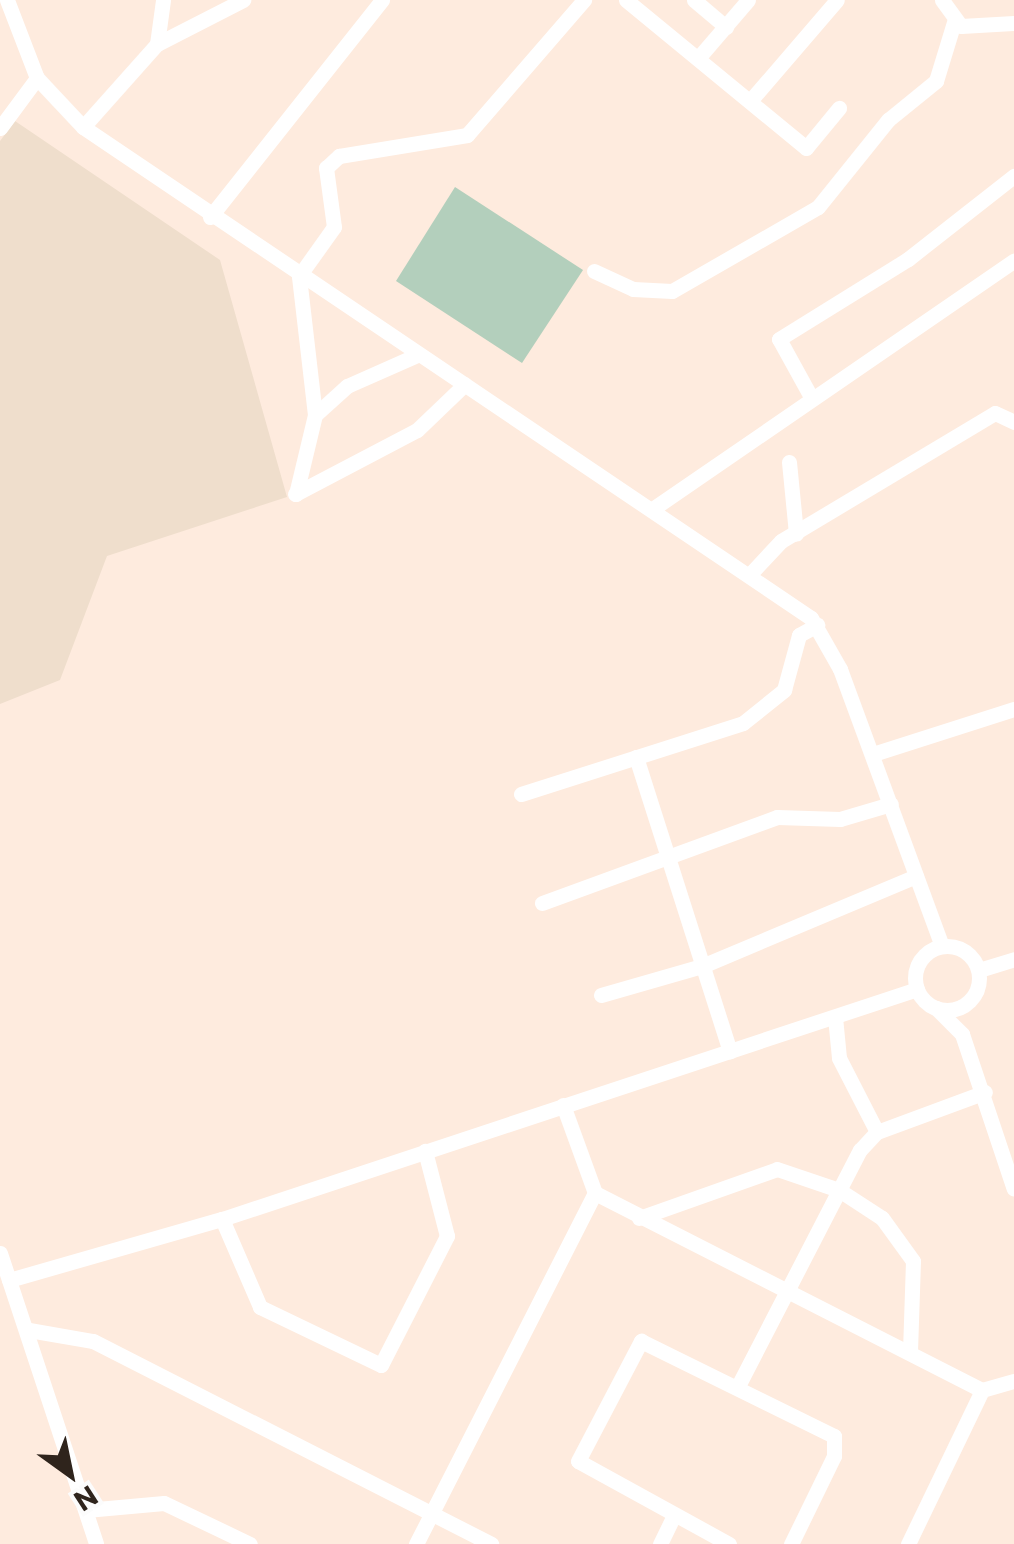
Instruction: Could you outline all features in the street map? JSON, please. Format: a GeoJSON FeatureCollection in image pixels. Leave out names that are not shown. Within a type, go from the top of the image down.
{"type":"FeatureCollection","features":[{"type":"Feature","properties":{"kind":"street"},"geometry":{"type":"LineString","coordinates":[[7,0],[37,78],[83,126],[298,276],[752,572],[817,624],[874,754],[942,946]]}},
{"type":"Feature","properties":{"kind":"street"},"geometry":{"type":"LineString","coordinates":[[157,44],[164,0]]}},
{"type":"Feature","properties":{"kind":"street"},"geometry":{"type":"LineString","coordinates":[[83,126],[157,44],[243,0]]}},
{"type":"Feature","properties":{"kind":"street"},"geometry":{"type":"LineString","coordinates":[[210,216],[382,0]]}},
{"type":"Feature","properties":{"kind":"street"},"geometry":{"type":"LineString","coordinates":[[465,384],[417,430],[292,496],[315,415],[298,276],[334,227],[332,161],[467,136],[584,0]]}},
{"type":"Feature","properties":{"kind":"street"},"geometry":{"type":"LineString","coordinates":[[694,0],[726,27]]}},
{"type":"Feature","properties":{"kind":"street"},"geometry":{"type":"LineString","coordinates":[[698,58],[748,0]]}},
{"type":"Feature","properties":{"kind":"street"},"geometry":{"type":"LineString","coordinates":[[750,101],[838,0]]}},
{"type":"Feature","properties":{"kind":"street"},"geometry":{"type":"LineString","coordinates":[[594,272],[633,289],[672,291],[818,207],[888,120],[936,81],[954,22],[942,0]]}},
{"type":"Feature","properties":{"kind":"street"},"geometry":{"type":"LineString","coordinates":[[635,3],[806,148],[840,108]]}},
{"type":"Feature","properties":{"kind":"street"},"geometry":{"type":"LineString","coordinates":[[954,22],[1014,23]]}},
{"type":"Feature","properties":{"kind":"street"},"geometry":{"type":"LineString","coordinates":[[0,128],[37,78]]}},
{"type":"Feature","properties":{"kind":"street"},"geometry":{"type":"LineString","coordinates":[[811,398],[778,339],[908,259],[1014,176]]}},
{"type":"Feature","properties":{"kind":"street"},"geometry":{"type":"LineString","coordinates":[[654,508],[1014,262]]}},
{"type":"Feature","properties":{"kind":"street"},"geometry":{"type":"LineString","coordinates":[[315,415],[347,386],[417,355]]}},
{"type":"Feature","properties":{"kind":"street"},"geometry":{"type":"LineString","coordinates":[[752,572],[796,534],[1014,400]]}},
{"type":"Feature","properties":{"kind":"street"},"geometry":{"type":"LineString","coordinates":[[998,412],[1014,422]]}},
{"type":"Feature","properties":{"kind":"street"},"geometry":{"type":"LineString","coordinates":[[789,462],[796,534]]}},
{"type":"Feature","properties":{"kind":"street"},"geometry":{"type":"LineString","coordinates":[[520,794],[751,718],[784,690],[799,636],[817,624]]}},
{"type":"Feature","properties":{"kind":"street"},"geometry":{"type":"LineString","coordinates":[[874,754],[1014,709]]}},
{"type":"Feature","properties":{"kind":"street"},"geometry":{"type":"LineString","coordinates":[[636,757],[730,1052]]}},
{"type":"Feature","properties":{"kind":"street"},"geometry":{"type":"LineString","coordinates":[[542,903],[796,812],[840,819],[891,804]]}},
{"type":"Feature","properties":{"kind":"street"},"geometry":{"type":"LineString","coordinates":[[601,994],[702,966],[916,876]]}},
{"type":"Feature","properties":{"kind":"street"},"geometry":{"type":"LineString","coordinates":[[917,989],[922,958],[942,946],[962,949],[979,970]]}},
{"type":"Feature","properties":{"kind":"street"},"geometry":{"type":"LineString","coordinates":[[979,970],[1014,959]]}},
{"type":"Feature","properties":{"kind":"street"},"geometry":{"type":"LineString","coordinates":[[962,1034],[979,970]]}},
{"type":"Feature","properties":{"kind":"street"},"geometry":{"type":"LineString","coordinates":[[917,989],[962,1034],[985,1092],[1014,1188]]}},
{"type":"Feature","properties":{"kind":"street"},"geometry":{"type":"LineString","coordinates":[[9,1280],[222,1219],[917,989]]}},
{"type":"Feature","properties":{"kind":"street"},"geometry":{"type":"LineString","coordinates":[[936,1008],[973,997]]}},
{"type":"Feature","properties":{"kind":"street"},"geometry":{"type":"LineString","coordinates":[[834,1017],[840,1058],[877,1132]]}},
{"type":"Feature","properties":{"kind":"street"},"geometry":{"type":"LineString","coordinates":[[738,1386],[789,1293],[838,1190],[877,1132],[985,1092]]}},
{"type":"Feature","properties":{"kind":"street"},"geometry":{"type":"LineString","coordinates":[[563,1106],[596,1193],[638,1218],[982,1390],[1014,1381]]}},
{"type":"Feature","properties":{"kind":"street"},"geometry":{"type":"LineString","coordinates":[[222,1219],[260,1307],[381,1365],[446,1236],[425,1151]]}},
{"type":"Feature","properties":{"kind":"street"},"geometry":{"type":"LineString","coordinates":[[638,1218],[777,1169],[838,1190],[882,1218],[913,1262],[910,1351]]}},
{"type":"Feature","properties":{"kind":"street"},"geometry":{"type":"LineString","coordinates":[[416,1544],[596,1193]]}},
{"type":"Feature","properties":{"kind":"street"},"geometry":{"type":"LineString","coordinates":[[0,1253],[96,1544]]}},
{"type":"Feature","properties":{"kind":"street"},"geometry":{"type":"LineString","coordinates":[[28,1330],[93,1341],[491,1544]]}},
{"type":"Feature","properties":{"kind":"street"},"geometry":{"type":"LineString","coordinates":[[729,1544],[672,1517],[580,1464],[599,1412],[647,1340],[834,1436],[834,1456],[791,1544]]}},
{"type":"Feature","properties":{"kind":"street"},"geometry":{"type":"LineString","coordinates":[[908,1544],[982,1390]]}},
{"type":"Feature","properties":{"kind":"street"},"geometry":{"type":"LineString","coordinates":[[86,1510],[164,1503],[250,1544]]}},
{"type":"Feature","properties":{"kind":"street"},"geometry":{"type":"LineString","coordinates":[[660,1544],[672,1517]]}},
{"type":"Feature","properties":{"kind":"shaded area"},"geometry":{"type":"Polygon","coordinates":[[[15,121],[220,260],[287,497],[107,556],[60,680],[0,704],[0,141],[15,121]]]}},
{"type":"Feature","properties":{"kind":"green space"},"geometry":{"type":"Polygon","coordinates":[[[455,187],[583,270],[522,363],[396,281],[455,187]]]}}]}
